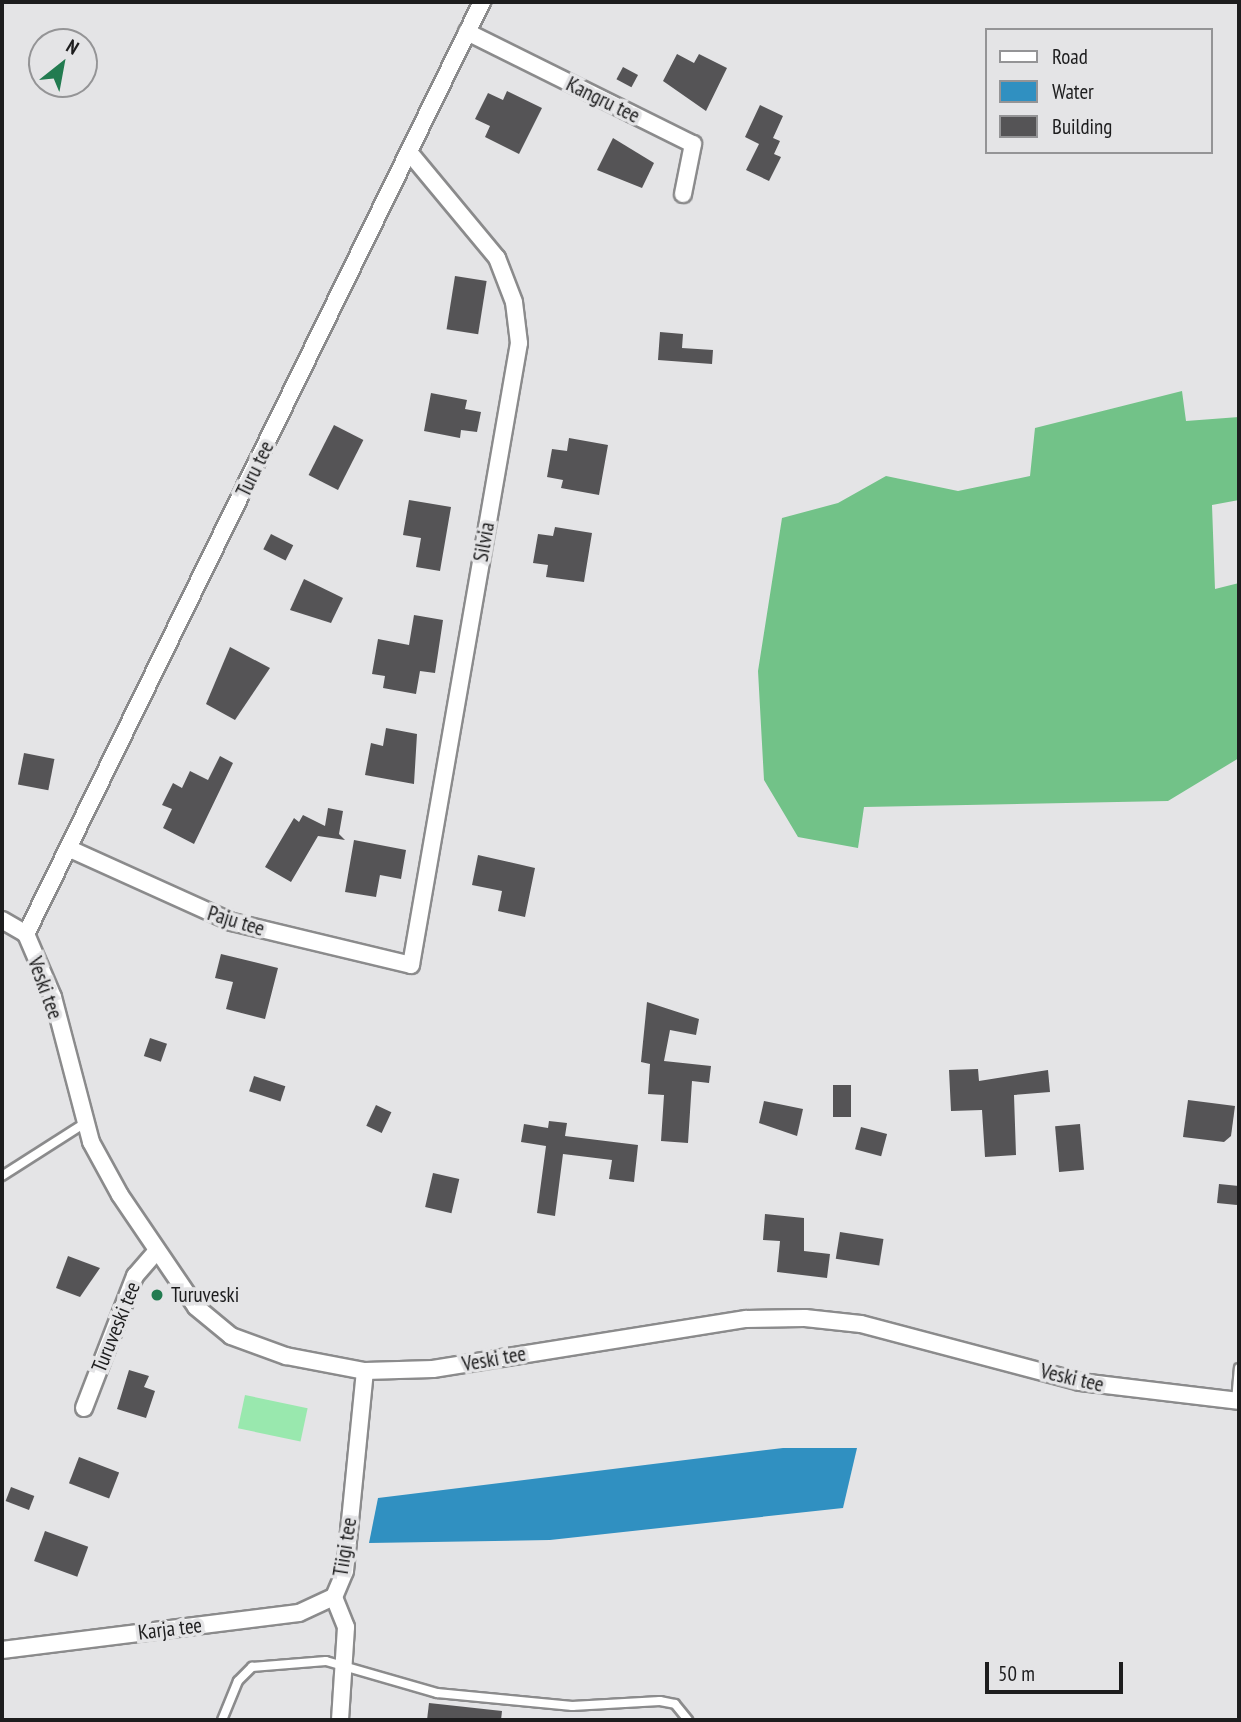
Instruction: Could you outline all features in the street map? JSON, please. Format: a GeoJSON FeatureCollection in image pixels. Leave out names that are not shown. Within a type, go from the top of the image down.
{"type":"FeatureCollection","features":[{"type":"Feature","properties":{"kind":"street","name":"Turu tee"},"geometry":{"type":"LineString","coordinates":[[26,934],[70,849],[482,2]]}},
{"type":"Feature","properties":{"kind":"street","name":"Kangru tee"},"geometry":{"type":"LineString","coordinates":[[467,32],[693,144],[683,194]]}},
{"type":"Feature","properties":{"kind":"street","name":"Silvia"},"geometry":{"type":"LineString","coordinates":[[409,152],[497,258],[514,302],[519,343],[411,965]]}},
{"type":"Feature","properties":{"kind":"street","name":"Paju tee"},"geometry":{"type":"LineString","coordinates":[[70,849],[232,922],[411,965]]}},
{"type":"Feature","properties":{"kind":"street","name":"Veski tee"},"geometry":{"type":"LineString","coordinates":[[2,920],[26,934],[53,998],[85,1124],[156,1252],[196,1307],[232,1336],[286,1356],[365,1371],[433,1369],[733,1321],[805,1318],[861,1324],[1080,1382],[1238,1401]]}},
{"type":"Feature","properties":{"kind":"street","name":"Turuveski tee"},"geometry":{"type":"LineString","coordinates":[[83,1408],[135,1276],[156,1252]]}},
{"type":"Feature","properties":{"kind":"street","name":"Tiigi tee"},"geometry":{"type":"LineString","coordinates":[[340,1720],[346,1628],[334,1597],[345,1570],[365,1371]]}},
{"type":"Feature","properties":{"kind":"street","name":"Karja tee"},"geometry":{"type":"LineString","coordinates":[[2,1650],[299,1613],[334,1597]]}},
{"type":"Feature","properties":{"kind":"lane"},"geometry":{"type":"LineString","coordinates":[[2,1176],[85,1124]]}},
{"type":"Feature","properties":{"kind":"lane"},"geometry":{"type":"LineString","coordinates":[[1238,1401],[1239,1368]]}},
{"type":"Feature","properties":{"kind":"lane"},"geometry":{"type":"LineString","coordinates":[[222,1720],[239,1681],[252,1667],[344,1663],[424,1691],[572,1706],[660,1701],[675,1704],[688,1720]]}},
{"type":"Feature","properties":{"kind":"green space"},"geometry":{"type":"Polygon","coordinates":[[[1182,391],[1186,421],[1239,417],[1239,500],[1212,505],[1215,589],[1239,583],[1239,758],[1168,801],[864,807],[858,848],[798,837],[764,780],[758,671],[782,518],[838,503],[886,476],[958,491],[1030,476],[1035,428],[1182,391]]]}},
{"type":"Feature","properties":{"kind":"green space"},"geometry":{"type":"Polygon","coordinates":[[[245,1395],[308,1408],[301,1442],[238,1428],[245,1395]]]}},
{"type":"Feature","properties":{"kind":"water"},"geometry":{"type":"Polygon","coordinates":[[[783,1448],[857,1448],[843,1508],[550,1540],[369,1543],[378,1498],[783,1448]]]}},
{"type":"Feature","properties":{"kind":"building"},"geometry":{"type":"Polygon","coordinates":[[[677,54],[694,63],[699,54],[727,68],[706,111],[663,81],[677,54]]]}},
{"type":"Feature","properties":{"kind":"building"},"geometry":{"type":"Polygon","coordinates":[[[623,67],[638,75],[631,87],[616,79],[623,67]]]}},
{"type":"Feature","properties":{"kind":"building"},"geometry":{"type":"Polygon","coordinates":[[[507,91],[542,108],[519,154],[485,137],[490,126],[475,119],[488,93],[503,100],[507,91]]]}},
{"type":"Feature","properties":{"kind":"building"},"geometry":{"type":"Polygon","coordinates":[[[760,105],[783,116],[773,138],[780,141],[774,154],[781,157],[769,181],[746,170],[759,144],[745,137],[760,105]]]}},
{"type":"Feature","properties":{"kind":"building"},"geometry":{"type":"Polygon","coordinates":[[[613,138],[654,163],[642,188],[597,170],[613,138]]]}},
{"type":"Feature","properties":{"kind":"building"},"geometry":{"type":"Polygon","coordinates":[[[455,276],[487,281],[478,334],[447,329],[455,276]]]}},
{"type":"Feature","properties":{"kind":"building"},"geometry":{"type":"Polygon","coordinates":[[[660,332],[683,334],[682,348],[713,350],[712,364],[658,360],[660,332]]]}},
{"type":"Feature","properties":{"kind":"building"},"geometry":{"type":"Polygon","coordinates":[[[431,393],[467,400],[465,409],[481,412],[477,432],[461,430],[460,438],[424,431],[431,393]]]}},
{"type":"Feature","properties":{"kind":"building"},"geometry":{"type":"Polygon","coordinates":[[[334,425],[363,440],[338,490],[309,475],[334,425]]]}},
{"type":"Feature","properties":{"kind":"building"},"geometry":{"type":"Polygon","coordinates":[[[569,438],[608,445],[599,495],[561,488],[563,480],[547,477],[552,449],[567,451],[569,438]]]}},
{"type":"Feature","properties":{"kind":"building"},"geometry":{"type":"Polygon","coordinates":[[[409,500],[451,507],[440,571],[416,567],[421,538],[403,535],[409,500]]]}},
{"type":"Feature","properties":{"kind":"building"},"geometry":{"type":"Polygon","coordinates":[[[555,527],[592,533],[584,582],[546,577],[548,565],[533,563],[538,534],[553,536],[555,527]]]}},
{"type":"Feature","properties":{"kind":"building"},"geometry":{"type":"Polygon","coordinates":[[[271,534],[293,545],[286,560],[263,549],[271,534]]]}},
{"type":"Feature","properties":{"kind":"building"},"geometry":{"type":"Polygon","coordinates":[[[304,579],[343,598],[331,623],[290,610],[304,579]]]}},
{"type":"Feature","properties":{"kind":"building"},"geometry":{"type":"Polygon","coordinates":[[[414,615],[443,620],[435,673],[420,671],[416,694],[383,688],[385,676],[372,674],[378,639],[409,645],[414,615]]]}},
{"type":"Feature","properties":{"kind":"building"},"geometry":{"type":"Polygon","coordinates":[[[230,647],[270,668],[235,720],[206,704],[230,647]]]}},
{"type":"Feature","properties":{"kind":"building"},"geometry":{"type":"Polygon","coordinates":[[[386,728],[417,734],[414,784],[365,775],[371,743],[383,746],[386,728]]]}},
{"type":"Feature","properties":{"kind":"building"},"geometry":{"type":"Polygon","coordinates":[[[24,753],[54,759],[48,790],[18,784],[24,753]]]}},
{"type":"Feature","properties":{"kind":"building"},"geometry":{"type":"Polygon","coordinates":[[[220,756],[233,763],[194,844],[163,828],[172,809],[162,805],[173,783],[182,788],[190,771],[208,780],[220,756]]]}},
{"type":"Feature","properties":{"kind":"building"},"geometry":{"type":"Polygon","coordinates":[[[328,808],[343,811],[339,834],[345,840],[318,836],[291,882],[265,867],[294,818],[299,822],[303,815],[325,826],[328,808]]]}},
{"type":"Feature","properties":{"kind":"building"},"geometry":{"type":"Polygon","coordinates":[[[354,840],[406,850],[401,879],[380,875],[376,897],[345,892],[354,840]]]}},
{"type":"Feature","properties":{"kind":"building"},"geometry":{"type":"Polygon","coordinates":[[[478,855],[535,868],[525,917],[498,911],[502,891],[472,885],[478,855]]]}},
{"type":"Feature","properties":{"kind":"building"},"geometry":{"type":"Polygon","coordinates":[[[221,954],[278,968],[265,1019],[226,1009],[233,982],[215,978],[221,954]]]}},
{"type":"Feature","properties":{"kind":"building"},"geometry":{"type":"Polygon","coordinates":[[[647,1002],[699,1019],[696,1035],[670,1030],[664,1061],[711,1066],[709,1083],[692,1081],[688,1143],[661,1141],[664,1095],[648,1094],[650,1064],[641,1062],[647,1002]]]}},
{"type":"Feature","properties":{"kind":"building"},"geometry":{"type":"Polygon","coordinates":[[[150,1038],[167,1044],[161,1062],[144,1056],[150,1038]]]}},
{"type":"Feature","properties":{"kind":"building"},"geometry":{"type":"Polygon","coordinates":[[[978,1069],[979,1081],[1048,1070],[1050,1092],[1014,1095],[1016,1155],[985,1157],[982,1110],[951,1111],[949,1070],[978,1069]]]}},
{"type":"Feature","properties":{"kind":"building"},"geometry":{"type":"Polygon","coordinates":[[[254,1076],[285,1086],[280,1101],[249,1091],[254,1076]]]}},
{"type":"Feature","properties":{"kind":"building"},"geometry":{"type":"Polygon","coordinates":[[[833,1085],[851,1085],[851,1117],[833,1117],[833,1085]]]}},
{"type":"Feature","properties":{"kind":"building"},"geometry":{"type":"Polygon","coordinates":[[[1188,1100],[1235,1106],[1231,1136],[1224,1142],[1183,1137],[1188,1100]]]}},
{"type":"Feature","properties":{"kind":"building"},"geometry":{"type":"Polygon","coordinates":[[[764,1101],[803,1109],[797,1136],[759,1123],[764,1101]]]}},
{"type":"Feature","properties":{"kind":"building"},"geometry":{"type":"Polygon","coordinates":[[[376,1105],[391,1112],[382,1133],[366,1126],[376,1105]]]}},
{"type":"Feature","properties":{"kind":"building"},"geometry":{"type":"Polygon","coordinates":[[[549,1121],[567,1123],[565,1136],[638,1145],[634,1182],[609,1179],[612,1160],[563,1154],[555,1216],[537,1213],[546,1146],[521,1142],[524,1124],[548,1128],[549,1121]]]}},
{"type":"Feature","properties":{"kind":"building"},"geometry":{"type":"Polygon","coordinates":[[[1080,1124],[1084,1170],[1059,1172],[1055,1126],[1080,1124]]]}},
{"type":"Feature","properties":{"kind":"building"},"geometry":{"type":"Polygon","coordinates":[[[861,1127],[887,1134],[881,1156],[855,1149],[861,1127]]]}},
{"type":"Feature","properties":{"kind":"building"},"geometry":{"type":"Polygon","coordinates":[[[433,1173],[459,1179],[451,1213],[425,1207],[433,1173]]]}},
{"type":"Feature","properties":{"kind":"building"},"geometry":{"type":"Polygon","coordinates":[[[1219,1184],[1239,1186],[1237,1205],[1217,1203],[1219,1184]]]}},
{"type":"Feature","properties":{"kind":"building"},"geometry":{"type":"Polygon","coordinates":[[[765,1214],[804,1218],[804,1251],[830,1254],[827,1278],[777,1272],[780,1241],[763,1240],[765,1214]]]}},
{"type":"Feature","properties":{"kind":"building"},"geometry":{"type":"Polygon","coordinates":[[[840,1232],[883,1239],[879,1266],[836,1259],[840,1232]]]}},
{"type":"Feature","properties":{"kind":"building"},"geometry":{"type":"Polygon","coordinates":[[[68,1256],[100,1268],[80,1297],[56,1288],[68,1256]]]}},
{"type":"Feature","properties":{"kind":"building"},"geometry":{"type":"Polygon","coordinates":[[[129,1370],[149,1376],[144,1387],[155,1391],[146,1418],[117,1409],[129,1370]]]}},
{"type":"Feature","properties":{"kind":"building"},"geometry":{"type":"Polygon","coordinates":[[[79,1457],[119,1472],[109,1499],[69,1483],[79,1457]]]}},
{"type":"Feature","properties":{"kind":"building"},"geometry":{"type":"Polygon","coordinates":[[[11,1487],[34,1496],[29,1510],[6,1501],[11,1487]]]}},
{"type":"Feature","properties":{"kind":"building"},"geometry":{"type":"Polygon","coordinates":[[[45,1531],[88,1547],[77,1577],[34,1561],[45,1531]]]}},
{"type":"Feature","properties":{"kind":"building"},"geometry":{"type":"Polygon","coordinates":[[[429,1703],[502,1711],[501,1720],[427,1720],[429,1703]]]}},
{"type":"Feature","properties":{"kind":"place","name":"Turuveski"},"geometry":{"type":"Point","coordinates":[157,1295]}}]}
